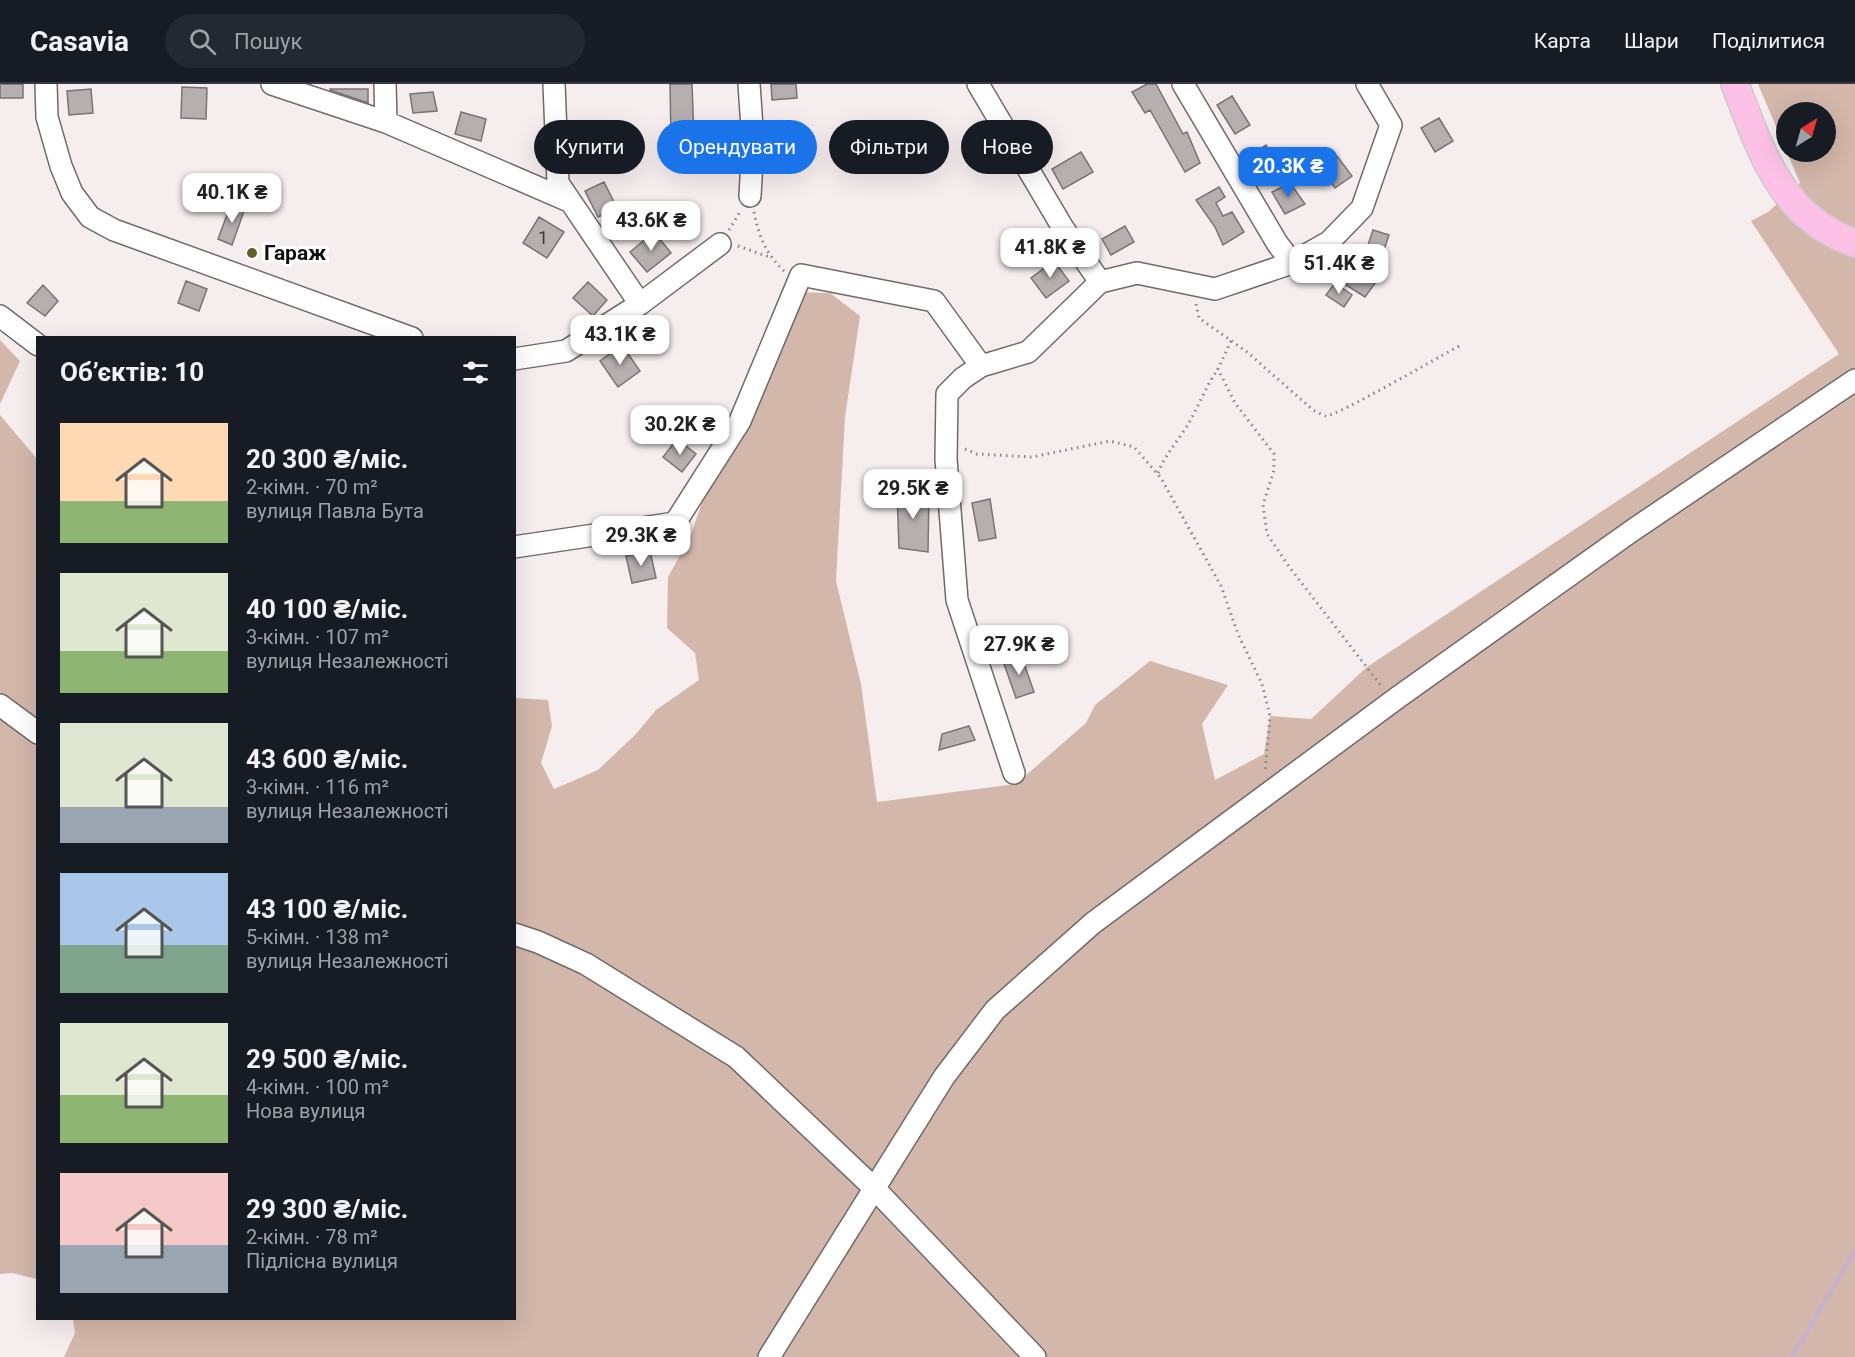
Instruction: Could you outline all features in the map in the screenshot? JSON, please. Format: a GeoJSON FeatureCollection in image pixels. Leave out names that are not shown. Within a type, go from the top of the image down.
{"type":"FeatureCollection","features":[{"type":"Feature","properties":{"kind":"main road"},"geometry":{"type":"LineString","coordinates":[[1735,84],[1754,132],[1778,182],[1790,201],[1813,221],[1855,243]]}},
{"type":"Feature","properties":{"kind":"street"},"geometry":{"type":"LineString","coordinates":[[46,84],[47,117],[61,166],[72,193],[90,217],[114,230],[406,336]]}},
{"type":"Feature","properties":{"kind":"street"},"geometry":{"type":"LineString","coordinates":[[272,84],[386,122],[569,201]]}},
{"type":"Feature","properties":{"kind":"street"},"geometry":{"type":"LineString","coordinates":[[385,84],[386,122]]}},
{"type":"Feature","properties":{"kind":"street"},"geometry":{"type":"LineString","coordinates":[[554,84],[558,183],[640,304]]}},
{"type":"Feature","properties":{"kind":"street"},"geometry":{"type":"LineString","coordinates":[[749,84],[753,142],[750,196]]}},
{"type":"Feature","properties":{"kind":"street"},"geometry":{"type":"LineString","coordinates":[[978,84],[1063,228],[1100,282]]}},
{"type":"Feature","properties":{"kind":"street"},"geometry":{"type":"LineString","coordinates":[[1183,84],[1277,243],[1292,263]]}},
{"type":"Feature","properties":{"kind":"street"},"geometry":{"type":"LineString","coordinates":[[1014,773],[957,600],[946,442],[947,394],[963,378],[981,366],[1028,352],[1100,282],[1137,273],[1215,289],[1292,263],[1329,242],[1362,208],[1391,125],[1366,84]]}},
{"type":"Feature","properties":{"kind":"street"},"geometry":{"type":"LineString","coordinates":[[516,359],[566,351],[640,304],[720,244]]}},
{"type":"Feature","properties":{"kind":"street"},"geometry":{"type":"LineString","coordinates":[[516,547],[675,523],[740,421],[801,275],[934,301],[981,366]]}},
{"type":"Feature","properties":{"kind":"street"},"geometry":{"type":"LineString","coordinates":[[0,316],[36,343]]}},
{"type":"Feature","properties":{"kind":"street"},"geometry":{"type":"LineString","coordinates":[[769,1357],[944,1077],[995,1010],[1093,923],[1393,701],[1634,530],[1855,380]]}},
{"type":"Feature","properties":{"kind":"street"},"geometry":{"type":"LineString","coordinates":[[0,705],[36,732]]}},
{"type":"Feature","properties":{"kind":"street"},"geometry":{"type":"LineString","coordinates":[[516,935],[586,964],[736,1058],[874,1188],[1035,1357]]}},
{"type":"Feature","properties":{"kind":"path"},"geometry":{"type":"LineString","coordinates":[[750,196],[720,244],[754,250],[769,257],[787,273],[801,275]]}},
{"type":"Feature","properties":{"kind":"path"},"geometry":{"type":"LineString","coordinates":[[750,196],[759,234],[769,257]]}},
{"type":"Feature","properties":{"kind":"path"},"geometry":{"type":"LineString","coordinates":[[1203,286],[1195,299],[1199,318],[1247,352],[1313,410],[1326,416],[1342,412],[1366,395],[1461,345]]}},
{"type":"Feature","properties":{"kind":"path"},"geometry":{"type":"LineString","coordinates":[[1157,474],[1163,459],[1184,431],[1231,341]]}},
{"type":"Feature","properties":{"kind":"path"},"geometry":{"type":"LineString","coordinates":[[1218,369],[1235,404],[1274,454],[1274,470],[1263,505],[1267,534],[1290,568],[1393,701]]}},
{"type":"Feature","properties":{"kind":"path"},"geometry":{"type":"LineString","coordinates":[[946,442],[977,454],[1032,457],[1110,441],[1134,447],[1157,474],[1221,586],[1238,634],[1262,684],[1270,716],[1262,797]]}},
{"type":"Feature","properties":{"kind":"shaded area"},"geometry":{"type":"Polygon","coordinates":[[[1758,84],[1855,84],[1855,1357],[64,1357],[75,1333],[73,1320],[516,1320],[516,698],[548,700],[552,726],[541,763],[554,789],[598,770],[635,735],[656,710],[699,680],[695,653],[667,628],[668,577],[690,537],[709,483],[787,292],[830,293],[860,316],[845,417],[836,581],[861,684],[877,802],[1016,784],[1086,723],[1095,705],[1150,661],[1228,685],[1202,724],[1215,780],[1264,754],[1270,716],[1311,719],[1367,667],[1839,354],[1751,221],[1768,212],[1800,183],[1791,162],[1836,162],[1836,102],[1776,102],[1776,126],[1758,84]]]}},
{"type":"Feature","properties":{"kind":"shaded area"},"geometry":{"type":"Polygon","coordinates":[[[0,340],[20,361],[0,404],[0,340]]]}},
{"type":"Feature","properties":{"kind":"shaded area"},"geometry":{"type":"Polygon","coordinates":[[[0,415],[36,458],[36,1279],[12,1273],[0,1274],[0,415]]]}},
{"type":"Feature","properties":{"kind":"building"},"geometry":{"type":"Polygon","coordinates":[[[0,84],[23,84],[23,98],[0,98],[0,84]]]}},
{"type":"Feature","properties":{"kind":"building"},"geometry":{"type":"Polygon","coordinates":[[[670,84],[692,84],[693,120],[671,120],[670,84]]]}},
{"type":"Feature","properties":{"kind":"building"},"geometry":{"type":"Polygon","coordinates":[[[771,84],[796,84],[797,98],[772,100],[771,84]]]}},
{"type":"Feature","properties":{"kind":"building"},"geometry":{"type":"Polygon","coordinates":[[[1147,84],[1156,84],[1183,134],[1187,132],[1200,163],[1185,172],[1150,110],[1145,113],[1132,92],[1147,84]]]}},
{"type":"Feature","properties":{"kind":"building"},"geometry":{"type":"Polygon","coordinates":[[[182,87],[207,88],[206,119],[181,118],[182,87]]]}},
{"type":"Feature","properties":{"kind":"building"},"geometry":{"type":"Polygon","coordinates":[[[91,89],[93,113],[69,115],[67,91],[91,89]]]}},
{"type":"Feature","properties":{"kind":"building"},"geometry":{"type":"Polygon","coordinates":[[[368,89],[368,103],[330,90],[368,89]]]}},
{"type":"Feature","properties":{"kind":"building"},"geometry":{"type":"Polygon","coordinates":[[[433,92],[437,111],[413,113],[410,94],[433,92]]]}},
{"type":"Feature","properties":{"kind":"building"},"geometry":{"type":"Polygon","coordinates":[[[1232,96],[1250,125],[1235,134],[1217,105],[1232,96]]]}},
{"type":"Feature","properties":{"kind":"building"},"geometry":{"type":"Polygon","coordinates":[[[461,112],[486,119],[481,141],[455,134],[461,112]]]}},
{"type":"Feature","properties":{"kind":"building"},"geometry":{"type":"Polygon","coordinates":[[[1439,118],[1453,141],[1435,152],[1421,128],[1439,118]]]}},
{"type":"Feature","properties":{"kind":"building"},"geometry":{"type":"Polygon","coordinates":[[[1266,145],[1278,165],[1261,175],[1248,157],[1266,145]]]}},
{"type":"Feature","properties":{"kind":"building"},"geometry":{"type":"Polygon","coordinates":[[[1081,152],[1093,172],[1063,189],[1053,168],[1081,152]]]}},
{"type":"Feature","properties":{"kind":"building"},"geometry":{"type":"Polygon","coordinates":[[[1337,156],[1352,176],[1335,188],[1320,168],[1337,156]]]}},
{"type":"Feature","properties":{"kind":"building"},"geometry":{"type":"Polygon","coordinates":[[[604,182],[617,208],[598,217],[585,191],[604,182]]]}},
{"type":"Feature","properties":{"kind":"building"},"geometry":{"type":"Polygon","coordinates":[[[1290,183],[1305,204],[1285,214],[1272,192],[1290,183]]]}},
{"type":"Feature","properties":{"kind":"building"},"geometry":{"type":"Polygon","coordinates":[[[1219,187],[1225,197],[1216,203],[1223,216],[1232,212],[1244,232],[1223,245],[1215,227],[1196,200],[1219,187]]]}},
{"type":"Feature","properties":{"kind":"building"},"geometry":{"type":"Polygon","coordinates":[[[231,204],[245,208],[232,245],[218,239],[231,204]]]}},
{"type":"Feature","properties":{"kind":"building"},"geometry":{"type":"Polygon","coordinates":[[[539,217],[564,232],[547,258],[523,243],[539,217]]]}},
{"type":"Feature","properties":{"kind":"building"},"geometry":{"type":"Polygon","coordinates":[[[1125,226],[1134,242],[1111,255],[1102,239],[1125,226]]]}},
{"type":"Feature","properties":{"kind":"building"},"geometry":{"type":"Polygon","coordinates":[[[1373,230],[1389,235],[1383,253],[1367,248],[1373,230]]]}},
{"type":"Feature","properties":{"kind":"building"},"geometry":{"type":"Polygon","coordinates":[[[654,232],[671,253],[647,272],[630,252],[654,232]]]}},
{"type":"Feature","properties":{"kind":"building"},"geometry":{"type":"Polygon","coordinates":[[[1054,261],[1069,281],[1046,298],[1031,278],[1054,261]]]}},
{"type":"Feature","properties":{"kind":"building"},"geometry":{"type":"Polygon","coordinates":[[[1356,269],[1376,282],[1365,297],[1346,285],[1356,269]]]}},
{"type":"Feature","properties":{"kind":"building"},"geometry":{"type":"Polygon","coordinates":[[[186,281],[207,289],[199,311],[178,303],[186,281]]]}},
{"type":"Feature","properties":{"kind":"building"},"geometry":{"type":"Polygon","coordinates":[[[588,282],[607,300],[593,316],[573,298],[588,282]]]}},
{"type":"Feature","properties":{"kind":"building"},"geometry":{"type":"Polygon","coordinates":[[[1335,283],[1352,295],[1344,307],[1326,295],[1335,283]]]}},
{"type":"Feature","properties":{"kind":"building"},"geometry":{"type":"Polygon","coordinates":[[[43,285],[58,301],[45,316],[27,303],[43,285]]]}},
{"type":"Feature","properties":{"kind":"building"},"geometry":{"type":"Polygon","coordinates":[[[622,345],[640,371],[618,387],[600,361],[622,345]]]}},
{"type":"Feature","properties":{"kind":"building"},"geometry":{"type":"Polygon","coordinates":[[[677,439],[696,454],[682,472],[663,457],[677,439]]]}},
{"type":"Feature","properties":{"kind":"building"},"geometry":{"type":"Polygon","coordinates":[[[897,490],[929,492],[928,552],[899,548],[897,490]]]}},
{"type":"Feature","properties":{"kind":"building"},"geometry":{"type":"Polygon","coordinates":[[[990,499],[996,538],[979,541],[972,503],[990,499]]]}},
{"type":"Feature","properties":{"kind":"building"},"geometry":{"type":"Polygon","coordinates":[[[650,551],[656,578],[632,583],[626,556],[650,551]]]}},
{"type":"Feature","properties":{"kind":"building"},"geometry":{"type":"Polygon","coordinates":[[[1021,655],[1034,692],[1016,698],[1003,661],[1021,655]]]}},
{"type":"Feature","properties":{"kind":"building"},"geometry":{"type":"Polygon","coordinates":[[[969,726],[975,740],[939,750],[942,734],[969,726]]]}},
{"type":"Feature","properties":{"kind":"waterway"},"geometry":{"type":"LineString","coordinates":[[1792,1357],[1855,1251]]}},
{"type":"Feature","properties":{"kind":"place","name":"Гараж"},"geometry":{"type":"Point","coordinates":[252,253]}}]}
